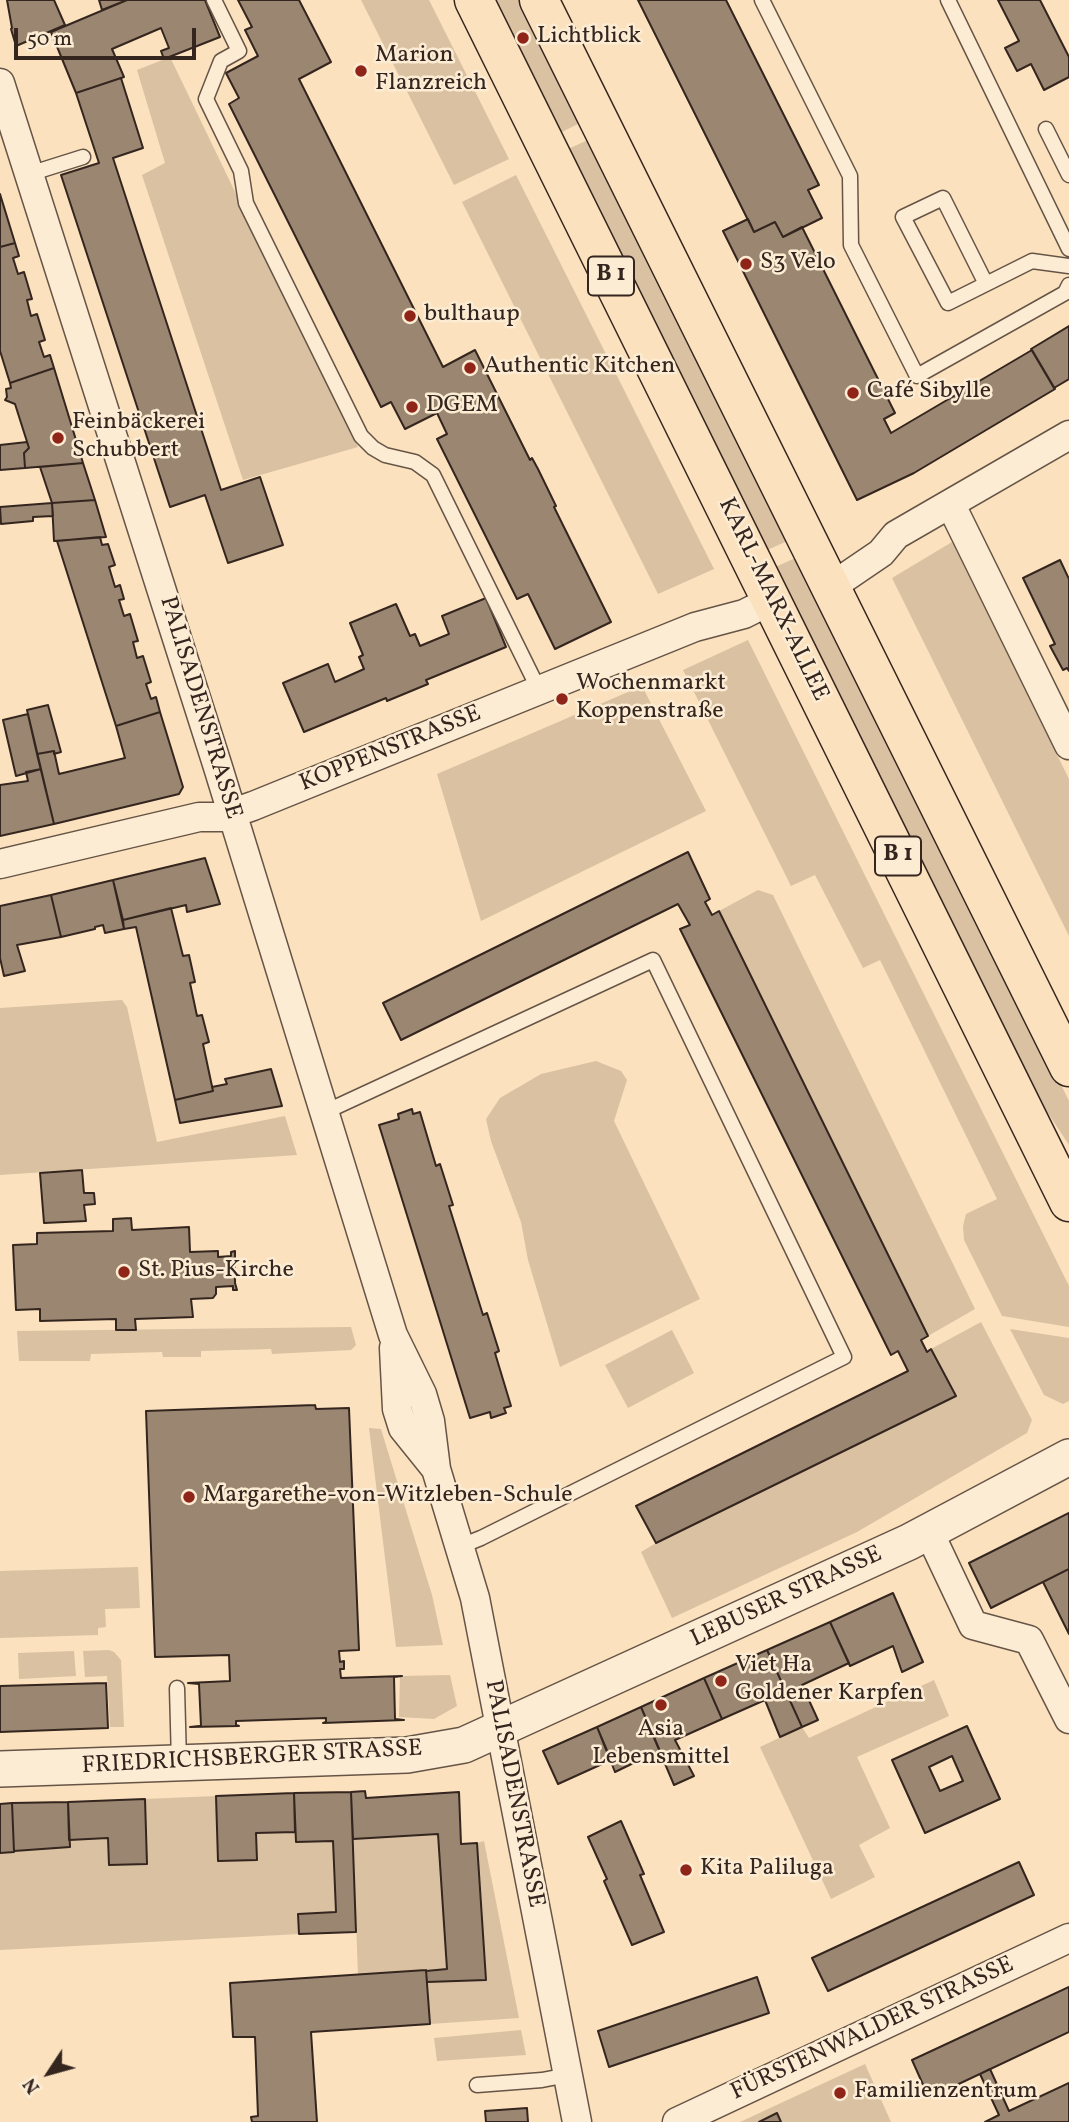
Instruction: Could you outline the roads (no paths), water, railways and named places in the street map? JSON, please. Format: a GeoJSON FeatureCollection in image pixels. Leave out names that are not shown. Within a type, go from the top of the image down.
{"type":"FeatureCollection","features":[{"type":"Feature","properties":{"kind":"main road","name":"KARL-MARX-ALLEE"},"geometry":{"type":"LineString","coordinates":[[474,0],[1069,1202]]}},
{"type":"Feature","properties":{"kind":"main road","name":"B 1"},"geometry":{"type":"LineString","coordinates":[[539,0],[1069,1067]]}},
{"type":"Feature","properties":{"kind":"street","name":"PALISADENSTRASSE"},"geometry":{"type":"LineString","coordinates":[[0,83],[232,813],[393,1335],[422,1394],[430,1421],[436,1469],[475,1598],[577,2122]]}},
{"type":"Feature","properties":{"kind":"street"},"geometry":{"type":"LineString","coordinates":[[831,587],[881,553],[896,535],[1069,435]]}},
{"type":"Feature","properties":{"kind":"street"},"geometry":{"type":"LineString","coordinates":[[951,505],[1069,745]]}},
{"type":"Feature","properties":{"kind":"street","name":"KOPPENSTRASSE"},"geometry":{"type":"LineString","coordinates":[[0,864],[199,817],[221,817],[695,627],[744,614],[772,600]]}},
{"type":"Feature","properties":{"kind":"street","name":"LEBUSER STRASSE"},"geometry":{"type":"LineString","coordinates":[[501,1730],[929,1532],[1069,1457]]}},
{"type":"Feature","properties":{"kind":"street"},"geometry":{"type":"LineString","coordinates":[[929,1532],[973,1625],[1029,1640],[1069,1719]]}},
{"type":"Feature","properties":{"kind":"street","name":"FRIEDRICHSBERGER STRASSE"},"geometry":{"type":"LineString","coordinates":[[0,1769],[407,1755],[464,1745],[501,1730]]}},
{"type":"Feature","properties":{"kind":"street","name":"FÜRSTENWALDER STRASSE"},"geometry":{"type":"LineString","coordinates":[[677,2122],[1069,1938]]}},
{"type":"Feature","properties":{"kind":"lane"},"geometry":{"type":"LineString","coordinates":[[214,0],[239,51],[220,61],[206,99],[241,171],[246,202],[361,436],[385,455],[415,462],[433,475],[539,690]]}},
{"type":"Feature","properties":{"kind":"lane"},"geometry":{"type":"LineString","coordinates":[[762,0],[850,176],[851,245],[917,376],[1068,293]]}},
{"type":"Feature","properties":{"kind":"lane"},"geometry":{"type":"LineString","coordinates":[[948,0],[1069,249]]}},
{"type":"Feature","properties":{"kind":"lane"},"geometry":{"type":"LineString","coordinates":[[1046,129],[1069,175]]}},
{"type":"Feature","properties":{"kind":"lane"},"geometry":{"type":"LineString","coordinates":[[30,174],[83,157]]}},
{"type":"Feature","properties":{"kind":"lane"},"geometry":{"type":"LineString","coordinates":[[986,284],[943,198],[903,217],[948,303],[986,284],[1032,261],[1069,266]]}},
{"type":"Feature","properties":{"kind":"lane"},"geometry":{"type":"LineString","coordinates":[[325,1112],[653,960],[844,1357],[461,1546]]}},
{"type":"Feature","properties":{"kind":"lane"},"geometry":{"type":"LineString","coordinates":[[177,1688],[179,1763]]}},
{"type":"Feature","properties":{"kind":"lane"},"geometry":{"type":"LineString","coordinates":[[477,2085],[542,2080],[568,2075]]}},
{"type":"Feature","properties":{"kind":"place","name":"Lichtblick"},"geometry":{"type":"Point","coordinates":[523,38]}},
{"type":"Feature","properties":{"kind":"place","name":"Marion Flanzreich"},"geometry":{"type":"Point","coordinates":[361,71]}},
{"type":"Feature","properties":{"kind":"place","name":"S3 Velo"},"geometry":{"type":"Point","coordinates":[746,264]}},
{"type":"Feature","properties":{"kind":"place","name":"bulthaup"},"geometry":{"type":"Point","coordinates":[410,316]}},
{"type":"Feature","properties":{"kind":"place","name":"Authentic Kitchen"},"geometry":{"type":"Point","coordinates":[470,368]}},
{"type":"Feature","properties":{"kind":"place","name":"Café Sibylle"},"geometry":{"type":"Point","coordinates":[853,393]}},
{"type":"Feature","properties":{"kind":"place","name":"DGEM"},"geometry":{"type":"Point","coordinates":[412,407]}},
{"type":"Feature","properties":{"kind":"place","name":"Feinbäckerei Schubbert"},"geometry":{"type":"Point","coordinates":[58,438]}},
{"type":"Feature","properties":{"kind":"place","name":"Wochenmarkt Koppenstraße"},"geometry":{"type":"Point","coordinates":[562,699]}},
{"type":"Feature","properties":{"kind":"place","name":"St. Pius-Kirche"},"geometry":{"type":"Point","coordinates":[124,1272]}},
{"type":"Feature","properties":{"kind":"place","name":"Margarethe-von-Witzleben-Schule"},"geometry":{"type":"Point","coordinates":[189,1497]}},
{"type":"Feature","properties":{"kind":"place","name":"Viet Ha Goldener Karpfen"},"geometry":{"type":"Point","coordinates":[721,1681]}},
{"type":"Feature","properties":{"kind":"place","name":"Asia Lebensmittel"},"geometry":{"type":"Point","coordinates":[661,1705]}},
{"type":"Feature","properties":{"kind":"place","name":"Kita Paliluga"},"geometry":{"type":"Point","coordinates":[686,1870]}},
{"type":"Feature","properties":{"kind":"place","name":"Familienzentrum"},"geometry":{"type":"Point","coordinates":[840,2093]}}]}
